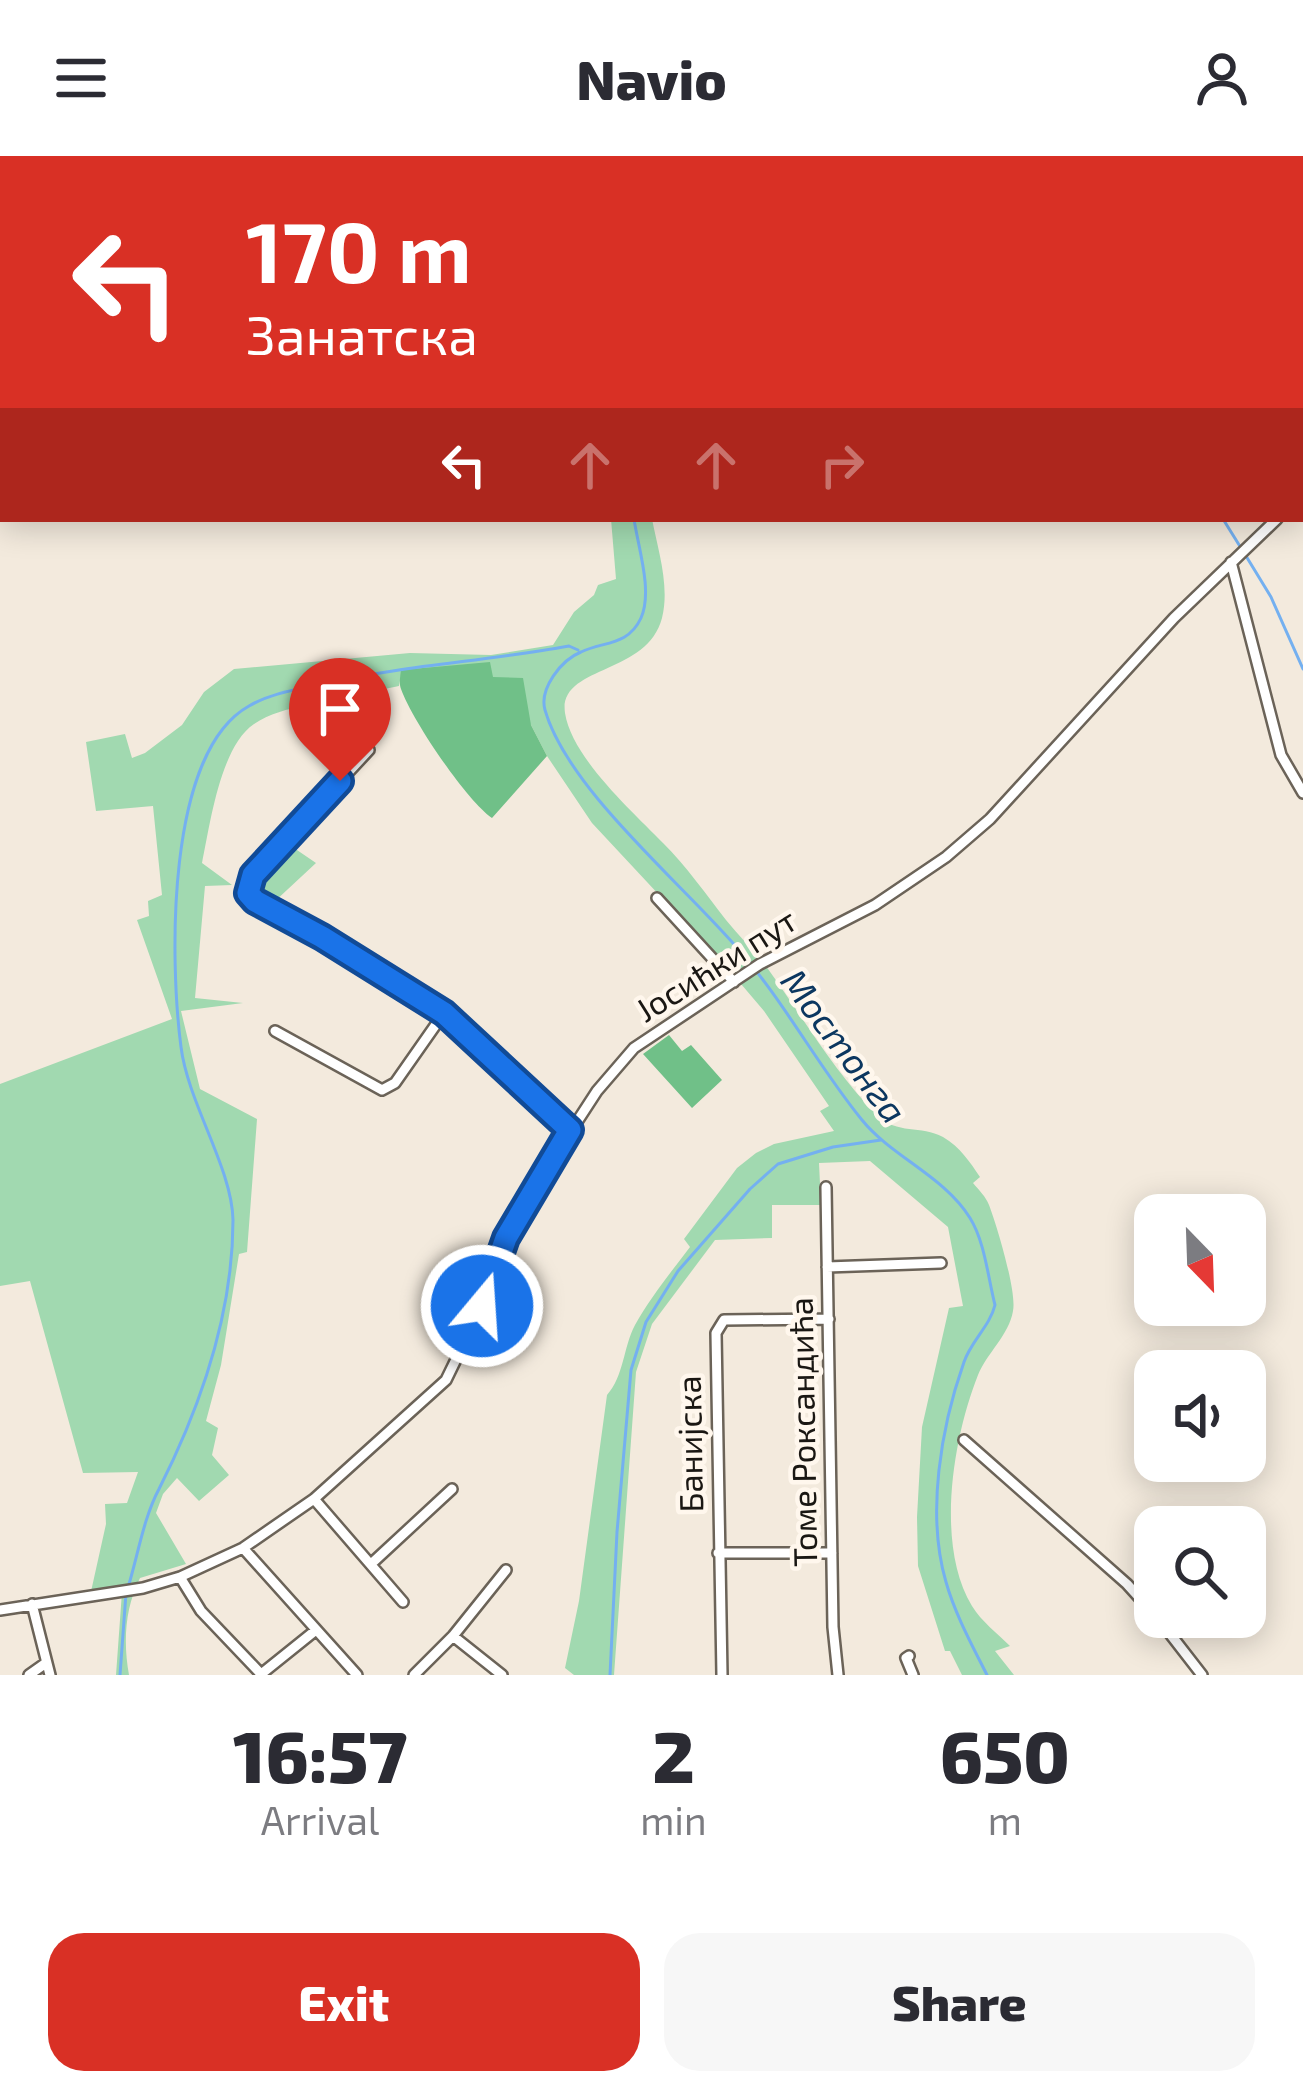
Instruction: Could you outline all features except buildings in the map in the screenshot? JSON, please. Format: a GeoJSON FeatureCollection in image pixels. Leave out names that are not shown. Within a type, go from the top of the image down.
{"type":"FeatureCollection","features":[{"type":"Feature","properties":{"kind":"street","name":"Јосићки пут"},"geometry":{"type":"LineString","coordinates":[[0,1610],[143,1588],[180,1577],[243,1548],[314,1499],[446,1380],[482,1306],[506,1238],[570,1130],[634,1048],[760,964],[875,905],[946,857],[990,819],[1174,618],[1274,522]]}},
{"type":"Feature","properties":{"kind":"street"},"geometry":{"type":"LineString","coordinates":[[1234,560],[1281,755],[1303,793]]}},
{"type":"Feature","properties":{"kind":"street"},"geometry":{"type":"LineString","coordinates":[[368,749],[253,875],[248,893],[444,1013],[570,1130]]}},
{"type":"Feature","properties":{"kind":"street"},"geometry":{"type":"LineString","coordinates":[[657,898],[736,980]]}},
{"type":"Feature","properties":{"kind":"street"},"geometry":{"type":"LineString","coordinates":[[275,1031],[382,1090],[395,1083],[444,1013]]}},
{"type":"Feature","properties":{"kind":"street","name":"Томе Роксандића"},"geometry":{"type":"LineString","coordinates":[[826,1187],[838,1675]]}},
{"type":"Feature","properties":{"kind":"street"},"geometry":{"type":"LineString","coordinates":[[827,1267],[941,1263]]}},
{"type":"Feature","properties":{"kind":"street","name":"Банијска"},"geometry":{"type":"LineString","coordinates":[[722,1675],[715,1421],[719,1323],[724,1319],[829,1319]]}},
{"type":"Feature","properties":{"kind":"street"},"geometry":{"type":"LineString","coordinates":[[964,1440],[1134,1592]]}},
{"type":"Feature","properties":{"kind":"street"},"geometry":{"type":"LineString","coordinates":[[371,1564],[452,1489]]}},
{"type":"Feature","properties":{"kind":"street"},"geometry":{"type":"LineString","coordinates":[[314,1499],[403,1602]]}},
{"type":"Feature","properties":{"kind":"street"},"geometry":{"type":"LineString","coordinates":[[243,1548],[357,1675]]}},
{"type":"Feature","properties":{"kind":"street"},"geometry":{"type":"LineString","coordinates":[[718,1553],[832,1553]]}},
{"type":"Feature","properties":{"kind":"street"},"geometry":{"type":"LineString","coordinates":[[414,1675],[453,1636],[506,1570]]}},
{"type":"Feature","properties":{"kind":"street"},"geometry":{"type":"LineString","coordinates":[[180,1577],[201,1610],[261,1675],[316,1630]]}},
{"type":"Feature","properties":{"kind":"street"},"geometry":{"type":"LineString","coordinates":[[29,1675],[48,1669],[32,1604]]}},
{"type":"Feature","properties":{"kind":"street"},"geometry":{"type":"LineString","coordinates":[[453,1636],[502,1675]]}},
{"type":"Feature","properties":{"kind":"street"},"geometry":{"type":"LineString","coordinates":[[1173,1638],[1202,1675]]}},
{"type":"Feature","properties":{"kind":"street"},"geometry":{"type":"LineString","coordinates":[[909,1656],[913,1675]]}},
{"type":"Feature","properties":{"kind":"green space"},"geometry":{"type":"Polygon","coordinates":[[[611,522],[653,522],[665,593],[662,618],[640,651],[575,686],[567,698],[565,713],[579,748],[763,963],[861,1098],[893,1125],[935,1133],[949,1141],[980,1177],[973,1183],[988,1202],[997,1228],[1013,1311],[969,1401],[955,1460],[951,1523],[961,1581],[976,1612],[1010,1646],[995,1651],[1014,1675],[962,1675],[950,1651],[945,1651],[918,1566],[922,1427],[949,1308],[963,1306],[948,1227],[870,1161],[819,1163],[821,1205],[772,1205],[772,1238],[715,1240],[652,1324],[636,1372],[614,1675],[574,1675],[565,1668],[579,1601],[607,1395],[635,1325],[690,1247],[684,1239],[737,1168],[774,1144],[834,1131],[820,1111],[829,1106],[764,1011],[592,823],[531,725],[493,677],[402,670],[399,686],[363,698],[293,708],[254,724],[233,750],[218,788],[202,863],[232,885],[205,886],[195,998],[243,1003],[181,1011],[200,1089],[257,1119],[247,1252],[239,1254],[221,1365],[206,1421],[218,1428],[212,1455],[229,1475],[199,1501],[177,1478],[163,1494],[156,1513],[186,1564],[140,1578],[127,1625],[129,1675],[116,1675],[122,1592],[90,1596],[106,1524],[105,1504],[127,1503],[138,1472],[83,1473],[30,1281],[0,1286],[0,1084],[172,1019],[137,920],[149,916],[148,901],[162,895],[153,806],[96,811],[86,742],[125,734],[132,758],[145,753],[182,725],[204,692],[234,669],[410,653],[491,655],[553,645],[598,585],[616,579],[611,522]]]}},
{"type":"Feature","properties":{"kind":"green space"},"geometry":{"type":"Polygon","coordinates":[[[490,662],[493,677],[523,678],[531,725],[547,756],[492,818],[441,758],[416,720],[400,682],[401,670],[490,662]]]}},
{"type":"Feature","properties":{"kind":"green space"},"geometry":{"type":"Polygon","coordinates":[[[294,848],[316,863],[273,903],[255,891],[294,848]]]}},
{"type":"Feature","properties":{"kind":"green space"},"geometry":{"type":"Polygon","coordinates":[[[669,1035],[682,1051],[691,1045],[722,1080],[692,1108],[643,1054],[669,1035]]]}},
{"type":"Feature","properties":{"kind":"waterway","name":"Мостонга"},"geometry":{"type":"LineString","coordinates":[[635,522],[645,582],[641,618],[629,634],[566,661],[548,685],[545,710],[577,772],[630,836],[756,970],[862,1120],[946,1190],[975,1228],[995,1305],[967,1354],[956,1387],[939,1471],[937,1528],[950,1594],[987,1675]]}},
{"type":"Feature","properties":{"kind":"waterway"},"geometry":{"type":"LineString","coordinates":[[1225,522],[1241,548]]}},
{"type":"Feature","properties":{"kind":"waterway"},"geometry":{"type":"LineString","coordinates":[[1246,556],[1271,597],[1303,669]]}},
{"type":"Feature","properties":{"kind":"waterway"},"geometry":{"type":"LineString","coordinates":[[129,1584],[149,1511],[212,1359],[232,1255],[231,1200],[185,1068],[177,1010],[179,863],[201,767],[222,731],[249,706],[277,694],[387,672],[569,646],[578,650]]}},
{"type":"Feature","properties":{"kind":"waterway"},"geometry":{"type":"LineString","coordinates":[[610,1675],[631,1370],[646,1322],[678,1271],[778,1164],[833,1147],[881,1140]]}},
{"type":"Feature","properties":{"kind":"waterway"},"geometry":{"type":"LineString","coordinates":[[120,1675],[126,1593]]}},
{"type":"Feature","properties":{"kind":"route"},"geometry":{"type":"LineString","coordinates":[[340,781],[253,875],[248,893],[444,1013],[570,1130],[506,1238],[482,1306]]}}]}
